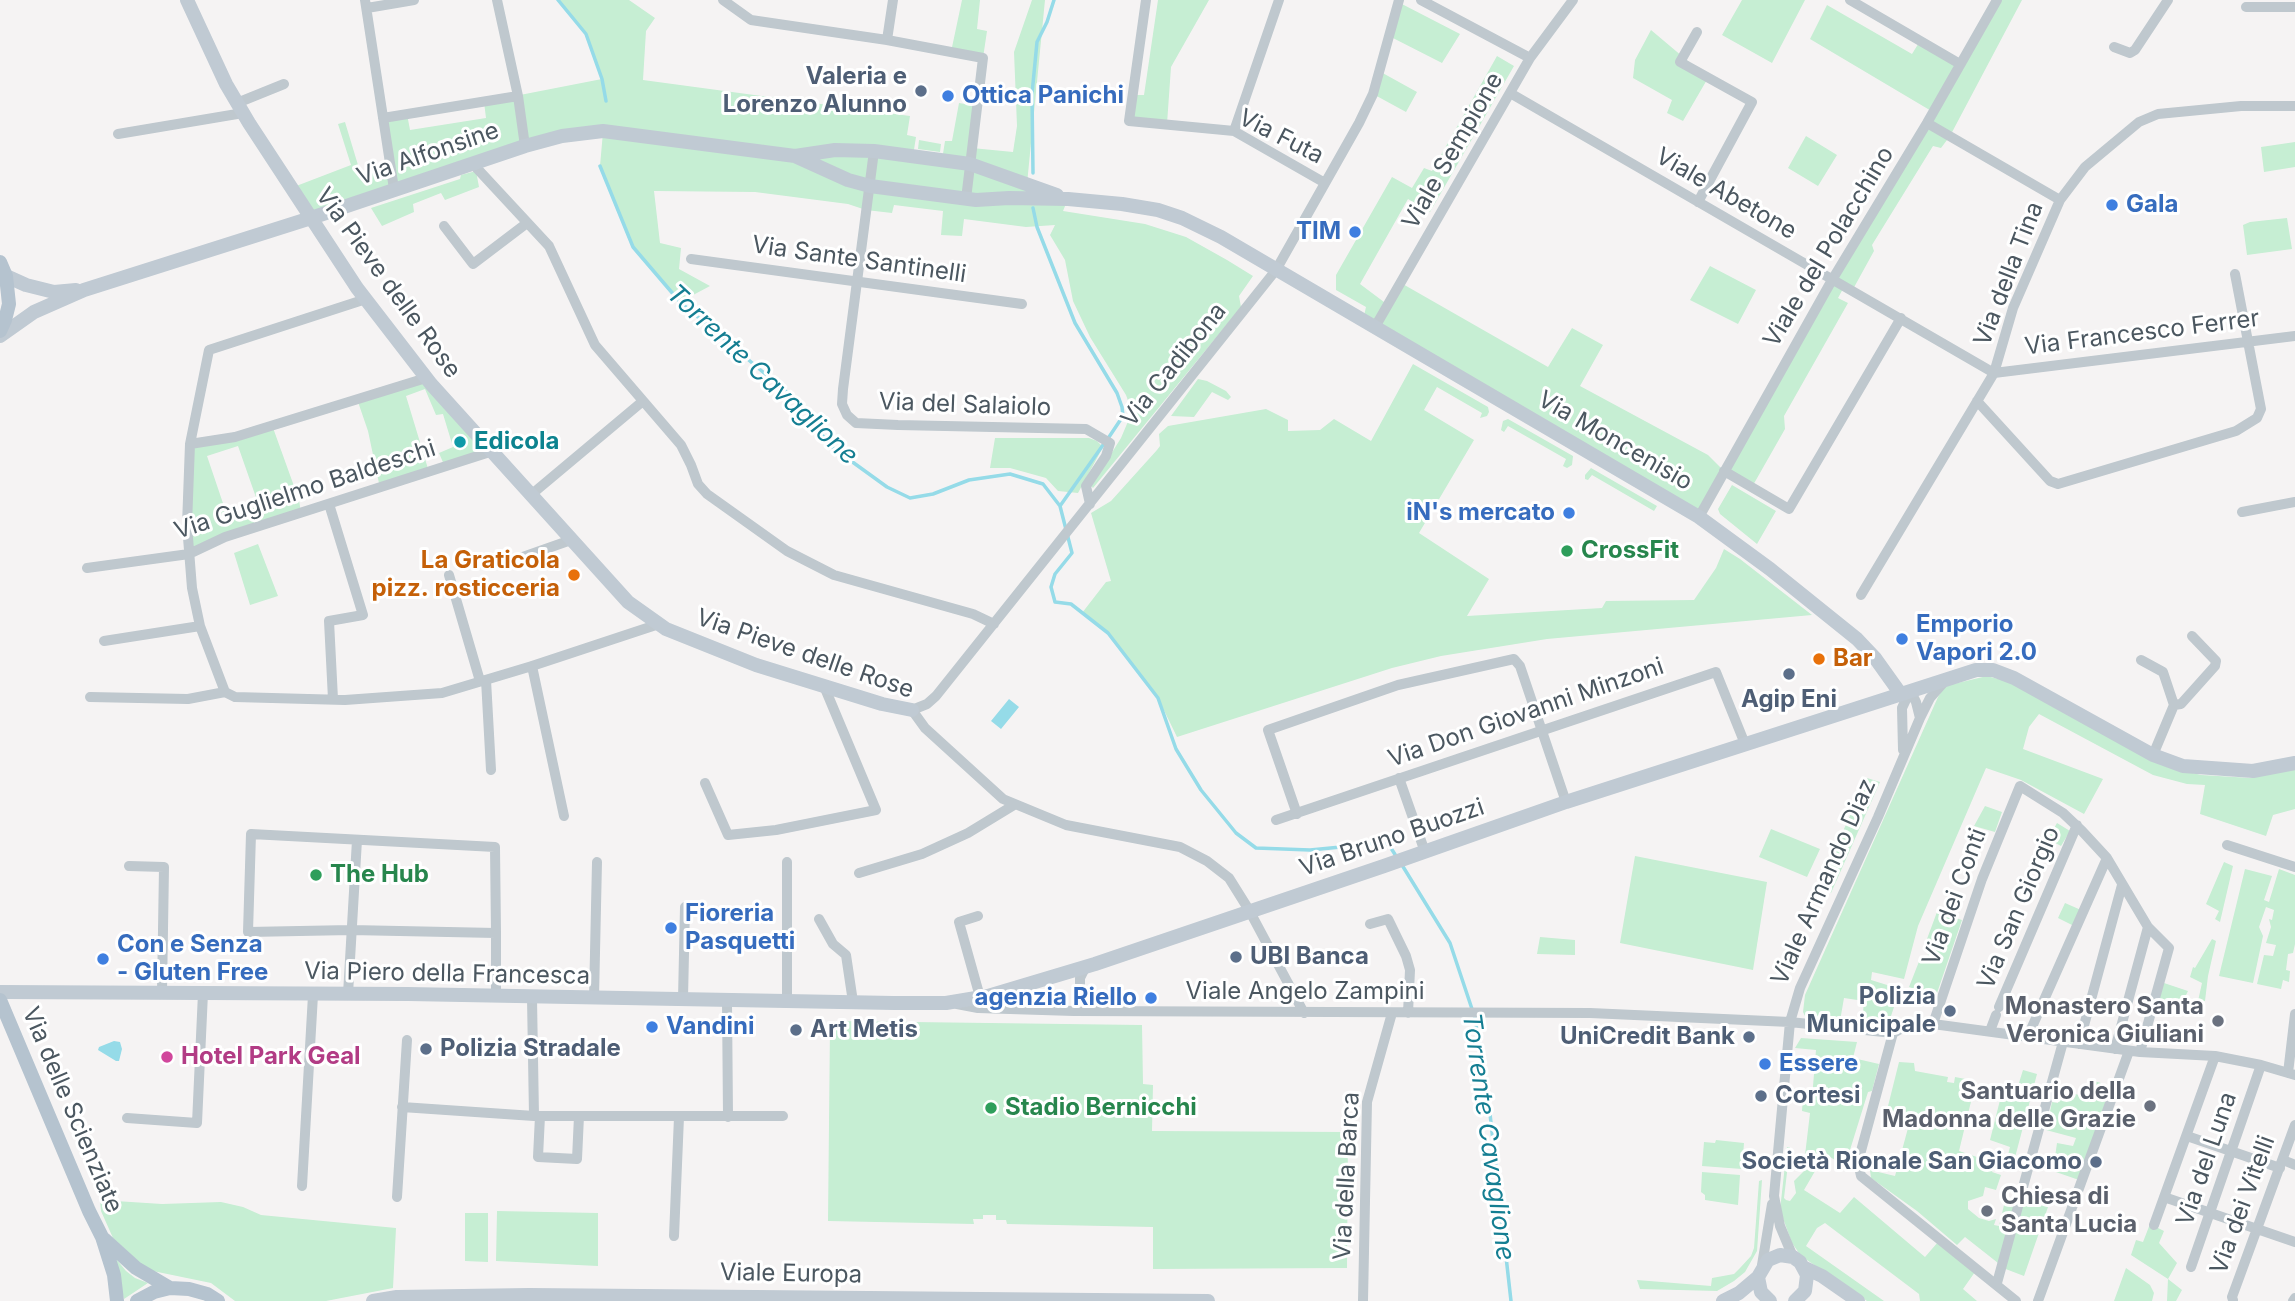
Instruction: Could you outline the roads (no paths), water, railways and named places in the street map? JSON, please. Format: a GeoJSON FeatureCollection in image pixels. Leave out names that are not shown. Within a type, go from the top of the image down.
{"type":"FeatureCollection","features":[{"type":"Feature","properties":{"kind":"main road","name":"Via Pieve delle Rose"},"geometry":{"type":"LineString","coordinates":[[187,0],[240,108],[366,299],[426,378],[628,602],[659,624],[756,665],[883,704],[912,710]]}},
{"type":"Feature","properties":{"kind":"main road","name":"Via Alfonsine"},"geometry":{"type":"LineString","coordinates":[[0,333],[84,289],[562,136],[603,131],[795,156],[835,150],[874,151],[970,164],[1068,199]]}},
{"type":"Feature","properties":{"kind":"main road","name":"Via Alfonsine"},"geometry":{"type":"LineString","coordinates":[[795,156],[848,180],[870,186],[966,199],[1068,199],[1158,210],[1182,218],[1221,237],[1276,270]]}},
{"type":"Feature","properties":{"kind":"main road"},"geometry":{"type":"LineString","coordinates":[[0,262],[6,276],[9,304],[0,333]]}},
{"type":"Feature","properties":{"kind":"main road","name":"Via Moncenisio"},"geometry":{"type":"LineString","coordinates":[[1276,270],[1699,517],[1770,569],[1857,639],[1905,692]]}},
{"type":"Feature","properties":{"kind":"main road","name":"Via Alfonsine"},"geometry":{"type":"LineString","coordinates":[[6,276],[26,285],[54,292],[84,289]]}},
{"type":"Feature","properties":{"kind":"main road"},"geometry":{"type":"LineString","coordinates":[[1905,692],[1976,670],[1993,670],[2153,755],[2183,766],[2253,771],[2295,763]]}},
{"type":"Feature","properties":{"kind":"main road","name":"Via Bruno Buozzi"},"geometry":{"type":"LineString","coordinates":[[894,1003],[946,1003],[1017,989],[1418,855],[1566,802],[1905,692]]}},
{"type":"Feature","properties":{"kind":"main road","name":"Via Piero della Francesca"},"geometry":{"type":"LineString","coordinates":[[0,992],[348,994],[894,1003]]}},
{"type":"Feature","properties":{"kind":"main road","name":"Via delle Scienziate"},"geometry":{"type":"LineString","coordinates":[[0,1000],[102,1237],[114,1275],[117,1301]]}},
{"type":"Feature","properties":{"kind":"main road","name":"Via delle Scienziate"},"geometry":{"type":"LineString","coordinates":[[102,1237],[136,1268],[170,1288]]}},
{"type":"Feature","properties":{"kind":"main road"},"geometry":{"type":"LineString","coordinates":[[1723,1301],[1739,1293],[1773,1257],[1787,1255],[1858,1301]]}},
{"type":"Feature","properties":{"kind":"main road"},"geometry":{"type":"LineString","coordinates":[[1795,1301],[1805,1291],[1808,1283],[1805,1268]]}},
{"type":"Feature","properties":{"kind":"main road"},"geometry":{"type":"LineString","coordinates":[[1759,1274],[1761,1292],[1770,1301]]}},
{"type":"Feature","properties":{"kind":"main road"},"geometry":{"type":"LineString","coordinates":[[137,1301],[154,1292],[170,1288],[189,1289],[207,1294],[218,1301]]}},
{"type":"Feature","properties":{"kind":"main road","name":"Viale Europa"},"geometry":{"type":"LineString","coordinates":[[373,1301],[397,1297],[1208,1301]]}},
{"type":"Feature","properties":{"kind":"street"},"geometry":{"type":"LineString","coordinates":[[394,189],[366,4],[414,0]]}},
{"type":"Feature","properties":{"kind":"street"},"geometry":{"type":"LineString","coordinates":[[497,0],[518,96],[525,146]]}},
{"type":"Feature","properties":{"kind":"street"},"geometry":{"type":"LineString","coordinates":[[723,0],[751,20],[887,40],[983,58],[966,199]]}},
{"type":"Feature","properties":{"kind":"street"},"geometry":{"type":"LineString","coordinates":[[887,40],[893,0]]}},
{"type":"Feature","properties":{"kind":"street","name":"Via Futa"},"geometry":{"type":"LineString","coordinates":[[1146,0],[1129,121],[1234,131],[1325,183]]}},
{"type":"Feature","properties":{"kind":"street"},"geometry":{"type":"LineString","coordinates":[[1234,131],[1279,0]]}},
{"type":"Feature","properties":{"kind":"street","name":"Via Cadibona"},"geometry":{"type":"LineString","coordinates":[[912,710],[927,704],[936,696],[1276,270],[1373,94],[1399,0]]}},
{"type":"Feature","properties":{"kind":"street"},"geometry":{"type":"LineString","coordinates":[[1421,0],[1530,58]]}},
{"type":"Feature","properties":{"kind":"street","name":"Viale Sempione"},"geometry":{"type":"LineString","coordinates":[[1376,327],[1530,58],[1573,0]]}},
{"type":"Feature","properties":{"kind":"street"},"geometry":{"type":"LineString","coordinates":[[1850,0],[1960,64]]}},
{"type":"Feature","properties":{"kind":"street","name":"Viale del Polacchino"},"geometry":{"type":"LineString","coordinates":[[1699,517],[1832,280],[1927,123],[1997,0]]}},
{"type":"Feature","properties":{"kind":"street"},"geometry":{"type":"LineString","coordinates":[[2114,47],[2130,53],[2135,50],[2168,0]]}},
{"type":"Feature","properties":{"kind":"street"},"geometry":{"type":"LineString","coordinates":[[2246,6],[2295,7]]}},
{"type":"Feature","properties":{"kind":"street"},"geometry":{"type":"LineString","coordinates":[[1697,32],[1680,62],[1752,102],[1698,202]]}},
{"type":"Feature","properties":{"kind":"street"},"geometry":{"type":"LineString","coordinates":[[118,134],[240,108],[284,84]]}},
{"type":"Feature","properties":{"kind":"street","name":"Viale Abetone"},"geometry":{"type":"LineString","coordinates":[[1510,93],[1994,373]]}},
{"type":"Feature","properties":{"kind":"street"},"geometry":{"type":"LineString","coordinates":[[383,118],[518,96]]}},
{"type":"Feature","properties":{"kind":"street","name":"Via della Tina"},"geometry":{"type":"LineString","coordinates":[[1861,595],[1994,373],[2013,308],[2060,200],[2085,167],[2139,122],[2158,114],[2241,106],[2295,106]]}},
{"type":"Feature","properties":{"kind":"street"},"geometry":{"type":"LineString","coordinates":[[1927,123],[2060,200]]}},
{"type":"Feature","properties":{"kind":"street","name":"Via del Salaiolo"},"geometry":{"type":"LineString","coordinates":[[874,151],[843,389],[842,404],[847,415],[856,423],[1086,429],[1110,443],[1106,456],[1086,486],[1090,504]]}},
{"type":"Feature","properties":{"kind":"street"},"geometry":{"type":"LineString","coordinates":[[472,163],[549,246],[595,345],[681,444],[698,484],[707,494],[787,551],[834,575],[974,614],[994,624]]}},
{"type":"Feature","properties":{"kind":"street"},"geometry":{"type":"LineString","coordinates":[[444,226],[473,264],[527,223]]}},
{"type":"Feature","properties":{"kind":"street","name":"Via Sante Santinelli"},"geometry":{"type":"LineString","coordinates":[[691,259],[1022,304]]}},
{"type":"Feature","properties":{"kind":"street"},"geometry":{"type":"LineString","coordinates":[[1977,401],[2050,481],[2058,484],[2236,431],[2257,418],[2262,408],[2235,274]]}},
{"type":"Feature","properties":{"kind":"street"},"geometry":{"type":"LineString","coordinates":[[225,692],[200,626],[192,587],[187,525],[190,444],[209,350],[366,299]]}},
{"type":"Feature","properties":{"kind":"street"},"geometry":{"type":"LineString","coordinates":[[1724,471],[1789,509],[1901,318]]}},
{"type":"Feature","properties":{"kind":"street","name":"Via Francesco Ferrer"},"geometry":{"type":"LineString","coordinates":[[1994,373],[2295,336]]}},
{"type":"Feature","properties":{"kind":"street"},"geometry":{"type":"LineString","coordinates":[[190,444],[235,437],[426,378]]}},
{"type":"Feature","properties":{"kind":"street"},"geometry":{"type":"LineString","coordinates":[[532,494],[643,401]]}},
{"type":"Feature","properties":{"kind":"street","name":"Via Guglielmo Baldeschi"},"geometry":{"type":"LineString","coordinates":[[87,568],[189,554],[225,537],[493,451]]}},
{"type":"Feature","properties":{"kind":"street"},"geometry":{"type":"LineString","coordinates":[[2242,512],[2295,502]]}},
{"type":"Feature","properties":{"kind":"street"},"geometry":{"type":"LineString","coordinates":[[329,504],[363,615],[329,621],[333,699]]}},
{"type":"Feature","properties":{"kind":"street"},"geometry":{"type":"LineString","coordinates":[[500,565],[571,540]]}},
{"type":"Feature","properties":{"kind":"street"},"geometry":{"type":"LineString","coordinates":[[449,575],[483,680],[491,771]]}},
{"type":"Feature","properties":{"kind":"street"},"geometry":{"type":"LineString","coordinates":[[90,697],[188,699],[225,692],[235,696],[333,699],[442,692],[532,666],[659,624]]}},
{"type":"Feature","properties":{"kind":"street"},"geometry":{"type":"LineString","coordinates":[[104,642],[200,626]]}},
{"type":"Feature","properties":{"kind":"street"},"geometry":{"type":"LineString","coordinates":[[2174,705],[2181,704],[2215,666],[2216,661],[2192,636]]}},
{"type":"Feature","properties":{"kind":"street"},"geometry":{"type":"LineString","coordinates":[[1297,814],[1268,730],[1398,685],[1514,659],[1520,666],[1566,802]]}},
{"type":"Feature","properties":{"kind":"street"},"geometry":{"type":"LineString","coordinates":[[2141,660],[2163,672],[2174,705],[2153,755]]}},
{"type":"Feature","properties":{"kind":"street"},"geometry":{"type":"LineString","coordinates":[[532,666],[564,816]]}},
{"type":"Feature","properties":{"kind":"street","name":"Via Don Giovanni Minzoni"},"geometry":{"type":"LineString","coordinates":[[1276,820],[1716,672],[1745,744]]}},
{"type":"Feature","properties":{"kind":"street","name":"Viale Armando Diaz"},"geometry":{"type":"LineString","coordinates":[[1759,1274],[1773,1196],[1790,1022],[1800,988],[1920,718],[1930,698],[1949,677]]}},
{"type":"Feature","properties":{"kind":"street"},"geometry":{"type":"LineString","coordinates":[[705,783],[728,835],[789,828],[876,810],[824,686]]}},
{"type":"Feature","properties":{"kind":"street"},"geometry":{"type":"LineString","coordinates":[[1902,761],[1904,739],[1901,716],[1905,692]]}},
{"type":"Feature","properties":{"kind":"street"},"geometry":{"type":"LineString","coordinates":[[1905,692],[1916,702],[1920,718]]}},
{"type":"Feature","properties":{"kind":"street"},"geometry":{"type":"LineString","coordinates":[[1885,699],[1892,703],[1901,716]]}},
{"type":"Feature","properties":{"kind":"street","name":"Via Pieve delle Rose"},"geometry":{"type":"LineString","coordinates":[[912,710],[925,728],[995,792],[1014,805],[1066,825],[1180,847],[1207,861],[1229,878],[1304,1013]]}},
{"type":"Feature","properties":{"kind":"street"},"geometry":{"type":"LineString","coordinates":[[1399,778],[1418,855]]}},
{"type":"Feature","properties":{"kind":"street","name":"Via dei Conti"},"geometry":{"type":"LineString","coordinates":[[1933,1024],[1982,879],[2020,786],[2077,825]]}},
{"type":"Feature","properties":{"kind":"street"},"geometry":{"type":"LineString","coordinates":[[859,873],[922,854],[968,833],[1014,805]]}},
{"type":"Feature","properties":{"kind":"street"},"geometry":{"type":"LineString","coordinates":[[2040,1301],[2135,1052],[2169,948],[2148,927],[2107,858],[2077,825]]}},
{"type":"Feature","properties":{"kind":"street","name":"Via San Giorgio"},"geometry":{"type":"LineString","coordinates":[[1990,1031],[2077,825]]}},
{"type":"Feature","properties":{"kind":"street"},"geometry":{"type":"LineString","coordinates":[[496,933],[351,930],[248,932],[251,834],[495,847],[496,933],[496,997]]}},
{"type":"Feature","properties":{"kind":"street"},"geometry":{"type":"LineString","coordinates":[[348,994],[357,841]]}},
{"type":"Feature","properties":{"kind":"street"},"geometry":{"type":"LineString","coordinates":[[2228,845],[2295,867]]}},
{"type":"Feature","properties":{"kind":"street"},"geometry":{"type":"LineString","coordinates":[[2028,1036],[2107,858]]}},
{"type":"Feature","properties":{"kind":"street"},"geometry":{"type":"LineString","coordinates":[[787,862],[787,1001]]}},
{"type":"Feature","properties":{"kind":"street"},"geometry":{"type":"LineString","coordinates":[[594,998],[597,863]]}},
{"type":"Feature","properties":{"kind":"street"},"geometry":{"type":"LineString","coordinates":[[128,866],[164,867],[162,992]]}},
{"type":"Feature","properties":{"kind":"street"},"geometry":{"type":"LineString","coordinates":[[2079,1044],[2122,885]]}},
{"type":"Feature","properties":{"kind":"street"},"geometry":{"type":"LineString","coordinates":[[683,999],[685,907]]}},
{"type":"Feature","properties":{"kind":"street"},"geometry":{"type":"LineString","coordinates":[[978,916],[958,922],[980,998]]}},
{"type":"Feature","properties":{"kind":"street"},"geometry":{"type":"LineString","coordinates":[[819,919],[833,944],[845,956],[853,1002]]}},
{"type":"Feature","properties":{"kind":"street"},"geometry":{"type":"LineString","coordinates":[[1370,924],[1388,919],[1406,956],[1410,970],[1408,1013]]}},
{"type":"Feature","properties":{"kind":"street"},"geometry":{"type":"LineString","coordinates":[[2115,1049],[2148,927]]}},
{"type":"Feature","properties":{"kind":"street"},"geometry":{"type":"LineString","coordinates":[[1086,966],[1080,978],[1080,992],[1094,1011]]}},
{"type":"Feature","properties":{"kind":"street"},"geometry":{"type":"LineString","coordinates":[[127,1118],[197,1123],[204,993]]}},
{"type":"Feature","properties":{"kind":"street"},"geometry":{"type":"LineString","coordinates":[[302,1186],[313,995]]}},
{"type":"Feature","properties":{"kind":"street"},"geometry":{"type":"LineString","coordinates":[[532,998],[538,1157],[577,1159],[579,1116]]}},
{"type":"Feature","properties":{"kind":"street"},"geometry":{"type":"LineString","coordinates":[[727,1001],[728,1117]]}},
{"type":"Feature","properties":{"kind":"street","name":"Viale Angelo Zampini"},"geometry":{"type":"LineString","coordinates":[[946,1003],[978,1008],[1094,1011],[1590,1013],[1790,1022],[1893,1033]]}},
{"type":"Feature","properties":{"kind":"street","name":"Via della Barca"},"geometry":{"type":"LineString","coordinates":[[1363,1301],[1367,1102],[1392,1013]]}},
{"type":"Feature","properties":{"kind":"street"},"geometry":{"type":"LineString","coordinates":[[2017,1301],[1861,1176],[1858,1162],[1893,1033],[1906,1026],[1933,1024],[2135,1052],[2215,1056],[2291,1074],[2295,1014]]}},
{"type":"Feature","properties":{"kind":"street"},"geometry":{"type":"LineString","coordinates":[[397,1197],[407,1040]]}},
{"type":"Feature","properties":{"kind":"street"},"geometry":{"type":"LineString","coordinates":[[1997,1283],[2063,1042]]}},
{"type":"Feature","properties":{"kind":"street"},"geometry":{"type":"LineString","coordinates":[[2154,1225],[2215,1056]]}},
{"type":"Feature","properties":{"kind":"street","name":"Via del Luna"},"geometry":{"type":"LineString","coordinates":[[2191,1267],[2261,1065]]}},
{"type":"Feature","properties":{"kind":"street"},"geometry":{"type":"LineString","coordinates":[[402,1107],[537,1116],[783,1116]]}},
{"type":"Feature","properties":{"kind":"street"},"geometry":{"type":"LineString","coordinates":[[674,1236],[679,1117]]}},
{"type":"Feature","properties":{"kind":"street","name":"Via dei Vitelli"},"geometry":{"type":"LineString","coordinates":[[2233,1300],[2295,1125]]}},
{"type":"Feature","properties":{"kind":"street"},"geometry":{"type":"LineString","coordinates":[[2186,1137],[2281,1164],[2295,1165]]}},
{"type":"Feature","properties":{"kind":"street"},"geometry":{"type":"LineString","coordinates":[[1773,1196],[1780,1226],[1793,1257]]}},
{"type":"Feature","properties":{"kind":"street"},"geometry":{"type":"LineString","coordinates":[[2164,1197],[2295,1242]]}},
{"type":"Feature","properties":{"kind":"water"},"geometry":{"type":"Polygon","coordinates":[[[1009,699],[1019,707],[1001,729],[991,721],[1009,699]]]}},
{"type":"Feature","properties":{"kind":"water"},"geometry":{"type":"Polygon","coordinates":[[[114,1041],[120,1042],[122,1049],[119,1061],[98,1050],[99,1047],[114,1041]]]}},
{"type":"Feature","properties":{"kind":"waterway","name":"Torrente Cavaglione"},"geometry":{"type":"LineString","coordinates":[[558,0],[586,34],[602,79],[606,101]]}},
{"type":"Feature","properties":{"kind":"waterway"},"geometry":{"type":"LineString","coordinates":[[1033,173],[1032,94],[1037,42],[1054,0]]}},
{"type":"Feature","properties":{"kind":"waterway","name":"Torrente Cavaglione"},"geometry":{"type":"LineString","coordinates":[[600,166],[633,247],[680,302],[802,405],[829,445],[887,487],[910,498],[933,494],[969,480],[1010,474],[1043,484],[1060,506],[1072,553],[1055,574],[1051,587],[1055,602],[1071,604],[1108,633],[1158,698],[1176,749],[1201,790],[1236,833],[1256,848],[1310,850],[1382,843],[1389,845],[1396,856]]}},
{"type":"Feature","properties":{"kind":"waterway"},"geometry":{"type":"LineString","coordinates":[[1033,208],[1037,227],[1075,323],[1117,393],[1122,407],[1123,416],[1109,437]]}},
{"type":"Feature","properties":{"kind":"waterway"},"geometry":{"type":"LineString","coordinates":[[1060,506],[1103,445]]}},
{"type":"Feature","properties":{"kind":"waterway","name":"Torrente Cavaglione"},"geometry":{"type":"LineString","coordinates":[[1402,865],[1450,943],[1475,1018],[1489,1105],[1511,1301]]}},
{"type":"Feature","properties":{"kind":"place","name":"Valeria e Lorenzo Alunno"},"geometry":{"type":"Point","coordinates":[921,91]}},
{"type":"Feature","properties":{"kind":"place","name":"Ottica Panichi"},"geometry":{"type":"Point","coordinates":[948,96]}},
{"type":"Feature","properties":{"kind":"place","name":"Gala"},"geometry":{"type":"Point","coordinates":[2112,205]}},
{"type":"Feature","properties":{"kind":"place","name":"TIM"},"geometry":{"type":"Point","coordinates":[1355,232]}},
{"type":"Feature","properties":{"kind":"place","name":"Edicola"},"geometry":{"type":"Point","coordinates":[460,442]}},
{"type":"Feature","properties":{"kind":"place","name":"iN's mercato"},"geometry":{"type":"Point","coordinates":[1569,513]}},
{"type":"Feature","properties":{"kind":"place","name":"CrossFit"},"geometry":{"type":"Point","coordinates":[1567,551]}},
{"type":"Feature","properties":{"kind":"place","name":"La Graticola pizz. rosticceria"},"geometry":{"type":"Point","coordinates":[574,575]}},
{"type":"Feature","properties":{"kind":"place","name":"Emporio Vapori 2.0"},"geometry":{"type":"Point","coordinates":[1902,639]}},
{"type":"Feature","properties":{"kind":"place","name":"Bar"},"geometry":{"type":"Point","coordinates":[1819,659]}},
{"type":"Feature","properties":{"kind":"place","name":"Agip Eni"},"geometry":{"type":"Point","coordinates":[1789,674]}},
{"type":"Feature","properties":{"kind":"place","name":"The Hub"},"geometry":{"type":"Point","coordinates":[316,875]}},
{"type":"Feature","properties":{"kind":"place","name":"Fioreria Pasquetti"},"geometry":{"type":"Point","coordinates":[671,928]}},
{"type":"Feature","properties":{"kind":"place","name":"UBI Banca"},"geometry":{"type":"Point","coordinates":[1236,957]}},
{"type":"Feature","properties":{"kind":"place","name":"Con e Senza - Gluten Free"},"geometry":{"type":"Point","coordinates":[103,959]}},
{"type":"Feature","properties":{"kind":"place","name":"agenzia Riello"},"geometry":{"type":"Point","coordinates":[1151,998]}},
{"type":"Feature","properties":{"kind":"place","name":"Polizia Municipale"},"geometry":{"type":"Point","coordinates":[1950,1011]}},
{"type":"Feature","properties":{"kind":"place","name":"Monastero Santa Veronica Giuliani"},"geometry":{"type":"Point","coordinates":[2218,1021]}},
{"type":"Feature","properties":{"kind":"place","name":"Vandini"},"geometry":{"type":"Point","coordinates":[652,1027]}},
{"type":"Feature","properties":{"kind":"place","name":"Art Metis"},"geometry":{"type":"Point","coordinates":[796,1030]}},
{"type":"Feature","properties":{"kind":"place","name":"UniCredit Bank"},"geometry":{"type":"Point","coordinates":[1749,1037]}},
{"type":"Feature","properties":{"kind":"place","name":"Polizia Stradale"},"geometry":{"type":"Point","coordinates":[426,1049]}},
{"type":"Feature","properties":{"kind":"place","name":"Hotel Park Geal"},"geometry":{"type":"Point","coordinates":[167,1057]}},
{"type":"Feature","properties":{"kind":"place","name":"Essere"},"geometry":{"type":"Point","coordinates":[1765,1064]}},
{"type":"Feature","properties":{"kind":"place","name":"Cortesi"},"geometry":{"type":"Point","coordinates":[1761,1096]}},
{"type":"Feature","properties":{"kind":"place","name":"Santuario della Madonna delle Grazie"},"geometry":{"type":"Point","coordinates":[2150,1106]}},
{"type":"Feature","properties":{"kind":"place","name":"Stadio Bernicchi"},"geometry":{"type":"Point","coordinates":[991,1108]}},
{"type":"Feature","properties":{"kind":"place","name":"Società Rionale San Giacomo"},"geometry":{"type":"Point","coordinates":[2096,1162]}},
{"type":"Feature","properties":{"kind":"place","name":"Chiesa di Santa Lucia"},"geometry":{"type":"Point","coordinates":[1987,1211]}}]}
